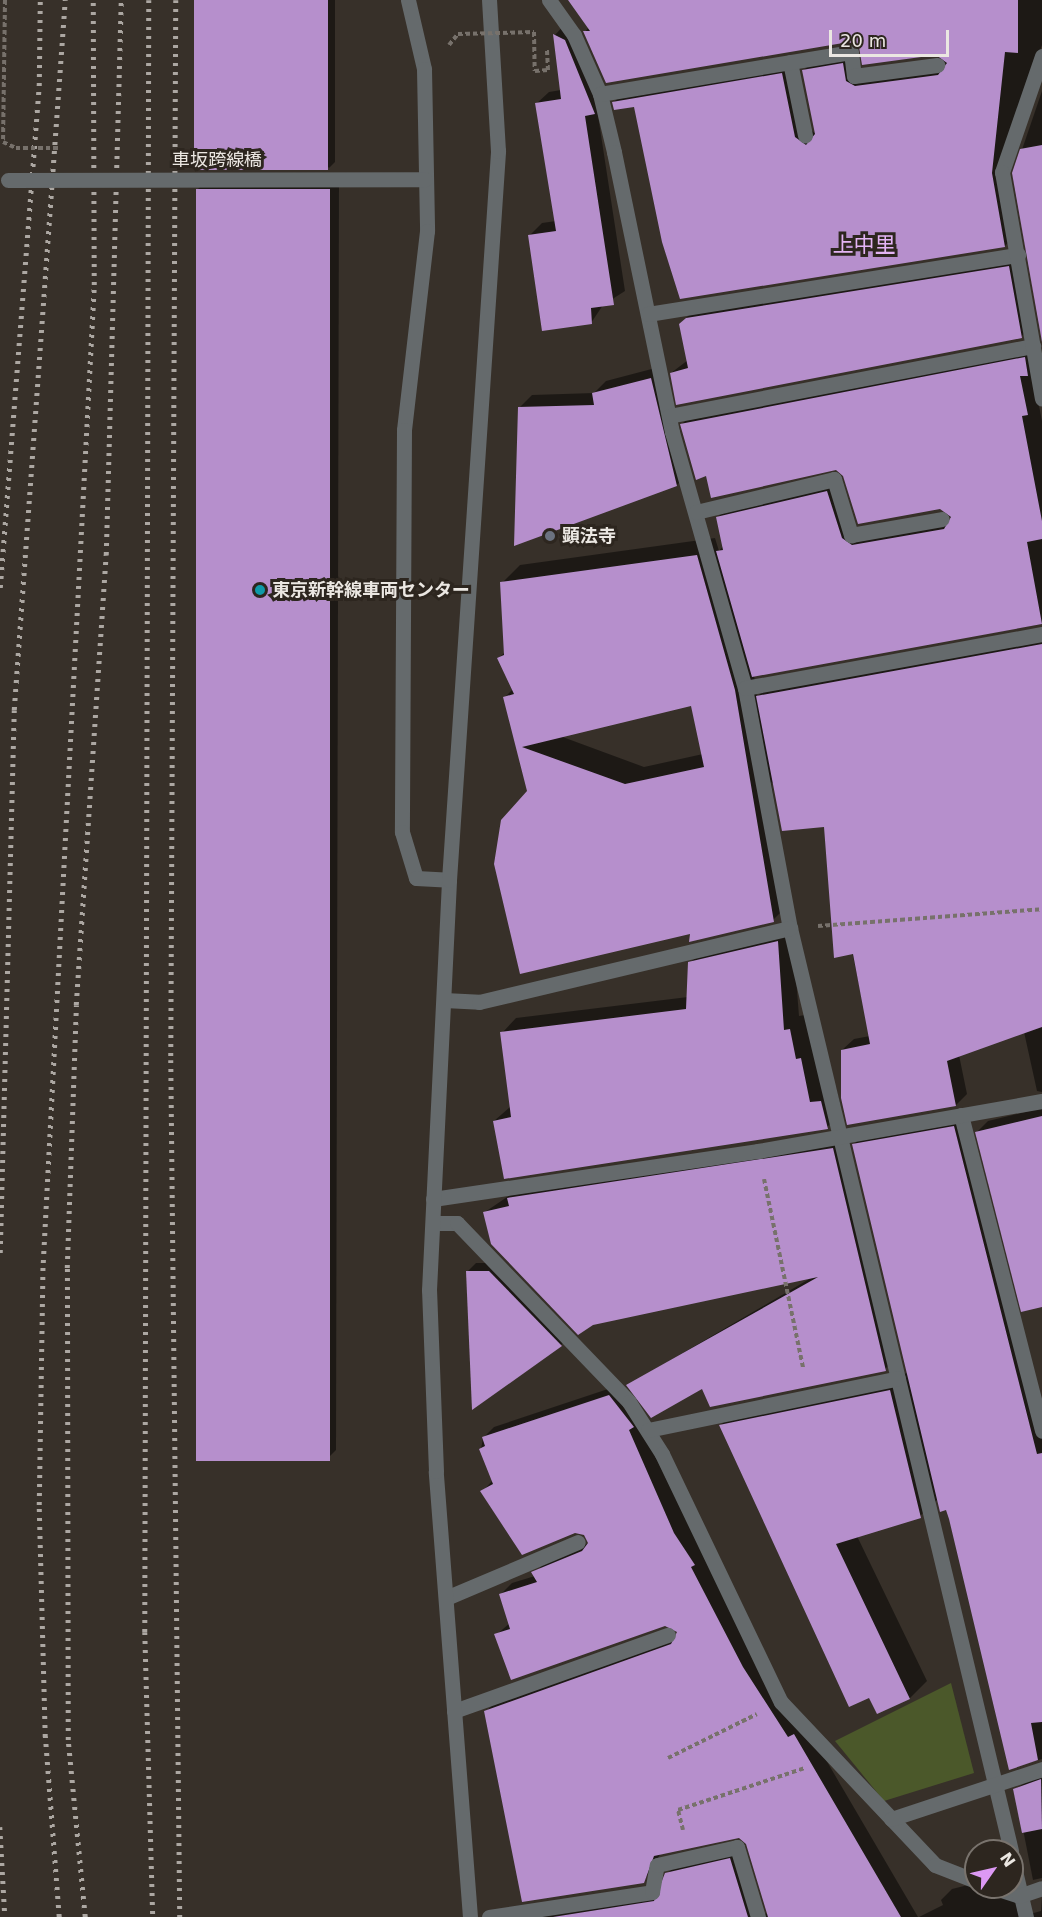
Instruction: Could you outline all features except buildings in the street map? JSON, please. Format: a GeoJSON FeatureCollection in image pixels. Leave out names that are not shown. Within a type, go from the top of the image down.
{"type":"FeatureCollection","features":[{"type":"Feature","properties":{"kind":"street"},"geometry":{"type":"LineString","coordinates":[[408,0],[424,69],[427,231],[404,430],[402,832],[416,878],[448,880]]}},
{"type":"Feature","properties":{"kind":"street"},"geometry":{"type":"LineString","coordinates":[[470,1917],[446,1598],[429,1290],[448,880],[498,151],[489,0]]}},
{"type":"Feature","properties":{"kind":"street"},"geometry":{"type":"LineString","coordinates":[[549,0],[574,35],[600,94],[669,416],[745,688],[790,928],[998,1782],[1009,1839]]}},
{"type":"Feature","properties":{"kind":"street"},"geometry":{"type":"LineString","coordinates":[[600,94],[851,52],[854,76],[937,64]]}},
{"type":"Feature","properties":{"kind":"street"},"geometry":{"type":"LineString","coordinates":[[1042,56],[1002,172],[1042,398]]}},
{"type":"Feature","properties":{"kind":"street"},"geometry":{"type":"LineString","coordinates":[[790,62],[805,135]]}},
{"type":"Feature","properties":{"kind":"street","name":"車坂跨線橋"},"geometry":{"type":"LineString","coordinates":[[4,179],[425,179]]}},
{"type":"Feature","properties":{"kind":"street"},"geometry":{"type":"LineString","coordinates":[[648,314],[1018,255]]}},
{"type":"Feature","properties":{"kind":"street"},"geometry":{"type":"LineString","coordinates":[[669,416],[1033,346]]}},
{"type":"Feature","properties":{"kind":"street"},"geometry":{"type":"LineString","coordinates":[[696,512],[834,479],[851,535],[942,519]]}},
{"type":"Feature","properties":{"kind":"street"},"geometry":{"type":"LineString","coordinates":[[745,688],[1042,634]]}},
{"type":"Feature","properties":{"kind":"street"},"geometry":{"type":"LineString","coordinates":[[444,1000],[479,1002],[790,928]]}},
{"type":"Feature","properties":{"kind":"street"},"geometry":{"type":"LineString","coordinates":[[433,1199],[758,1151],[1042,1101]]}},
{"type":"Feature","properties":{"kind":"street"},"geometry":{"type":"LineString","coordinates":[[961,1115],[1042,1431]]}},
{"type":"Feature","properties":{"kind":"street"},"geometry":{"type":"LineString","coordinates":[[433,1223],[456,1223],[580,1348],[648,1430],[782,1702],[935,1865],[964,1876]]}},
{"type":"Feature","properties":{"kind":"street"},"geometry":{"type":"LineString","coordinates":[[648,1430],[809,1394],[898,1378]]}},
{"type":"Feature","properties":{"kind":"street"},"geometry":{"type":"LineString","coordinates":[[446,1598],[578,1542]]}},
{"type":"Feature","properties":{"kind":"street"},"geometry":{"type":"LineString","coordinates":[[454,1711],[668,1635]]}},
{"type":"Feature","properties":{"kind":"street"},"geometry":{"type":"LineString","coordinates":[[891,1818],[1042,1769]]}},
{"type":"Feature","properties":{"kind":"street"},"geometry":{"type":"LineString","coordinates":[[489,1917],[652,1892],[657,1865],[737,1847],[758,1917]]}},
{"type":"Feature","properties":{"kind":"street"},"geometry":{"type":"LineString","coordinates":[[1024,1894],[1042,1888]]}},
{"type":"Feature","properties":{"kind":"street"},"geometry":{"type":"LineString","coordinates":[[1020,1899],[1026,1917]]}},
{"type":"Feature","properties":{"kind":"path"},"geometry":{"type":"LineString","coordinates":[[5,0],[2,142],[16,148]]}},
{"type":"Feature","properties":{"kind":"path"},"geometry":{"type":"LineString","coordinates":[[459,34],[534,32],[535,71],[548,70]]}},
{"type":"Feature","properties":{"kind":"path"},"geometry":{"type":"LineString","coordinates":[[790,928],[1042,909]]}},
{"type":"Feature","properties":{"kind":"path"},"geometry":{"type":"LineString","coordinates":[[758,1151],[809,1394]]}},
{"type":"Feature","properties":{"kind":"path"},"geometry":{"type":"LineString","coordinates":[[668,1758],[782,1702]]}},
{"type":"Feature","properties":{"kind":"path"},"geometry":{"type":"LineString","coordinates":[[691,1857],[678,1810],[834,1758]]}},
{"type":"Feature","properties":{"kind":"green space"},"geometry":{"type":"Polygon","coordinates":[[[951,1683],[974,1773],[884,1801],[835,1741],[951,1683]]]}},
{"type":"Feature","properties":{"kind":"railway"},"geometry":{"type":"LineString","coordinates":[[0,588],[39,86],[40,0]]}},
{"type":"Feature","properties":{"kind":"railway"},"geometry":{"type":"LineString","coordinates":[[0,1253],[14,710],[65,0]]}},
{"type":"Feature","properties":{"kind":"railway"},"geometry":{"type":"LineString","coordinates":[[59,1917],[45,1737],[39,1505],[43,1263],[94,285],[93,0]]}},
{"type":"Feature","properties":{"kind":"railway"},"geometry":{"type":"LineString","coordinates":[[85,1917],[68,1740],[67,1268],[76,1005],[106,555],[121,0]]}},
{"type":"Feature","properties":{"kind":"railway"},"geometry":{"type":"LineString","coordinates":[[149,0],[145,1632],[153,1917]]}},
{"type":"Feature","properties":{"kind":"railway"},"geometry":{"type":"LineString","coordinates":[[176,0],[171,1060],[180,1917]]}},
{"type":"Feature","properties":{"kind":"railway"},"geometry":{"type":"LineString","coordinates":[[0,1827],[5,1917]]}},
{"type":"Feature","properties":{"kind":"place","name":"顕法寺"},"geometry":{"type":"Point","coordinates":[550,536]}},
{"type":"Feature","properties":{"kind":"place","name":"東京新幹線車両センター"},"geometry":{"type":"Point","coordinates":[260,590]}},
{"type":"Feature","properties":{"kind":"district","name":"上中里"},"geometry":{"type":"Point","coordinates":[864,245]}}]}
